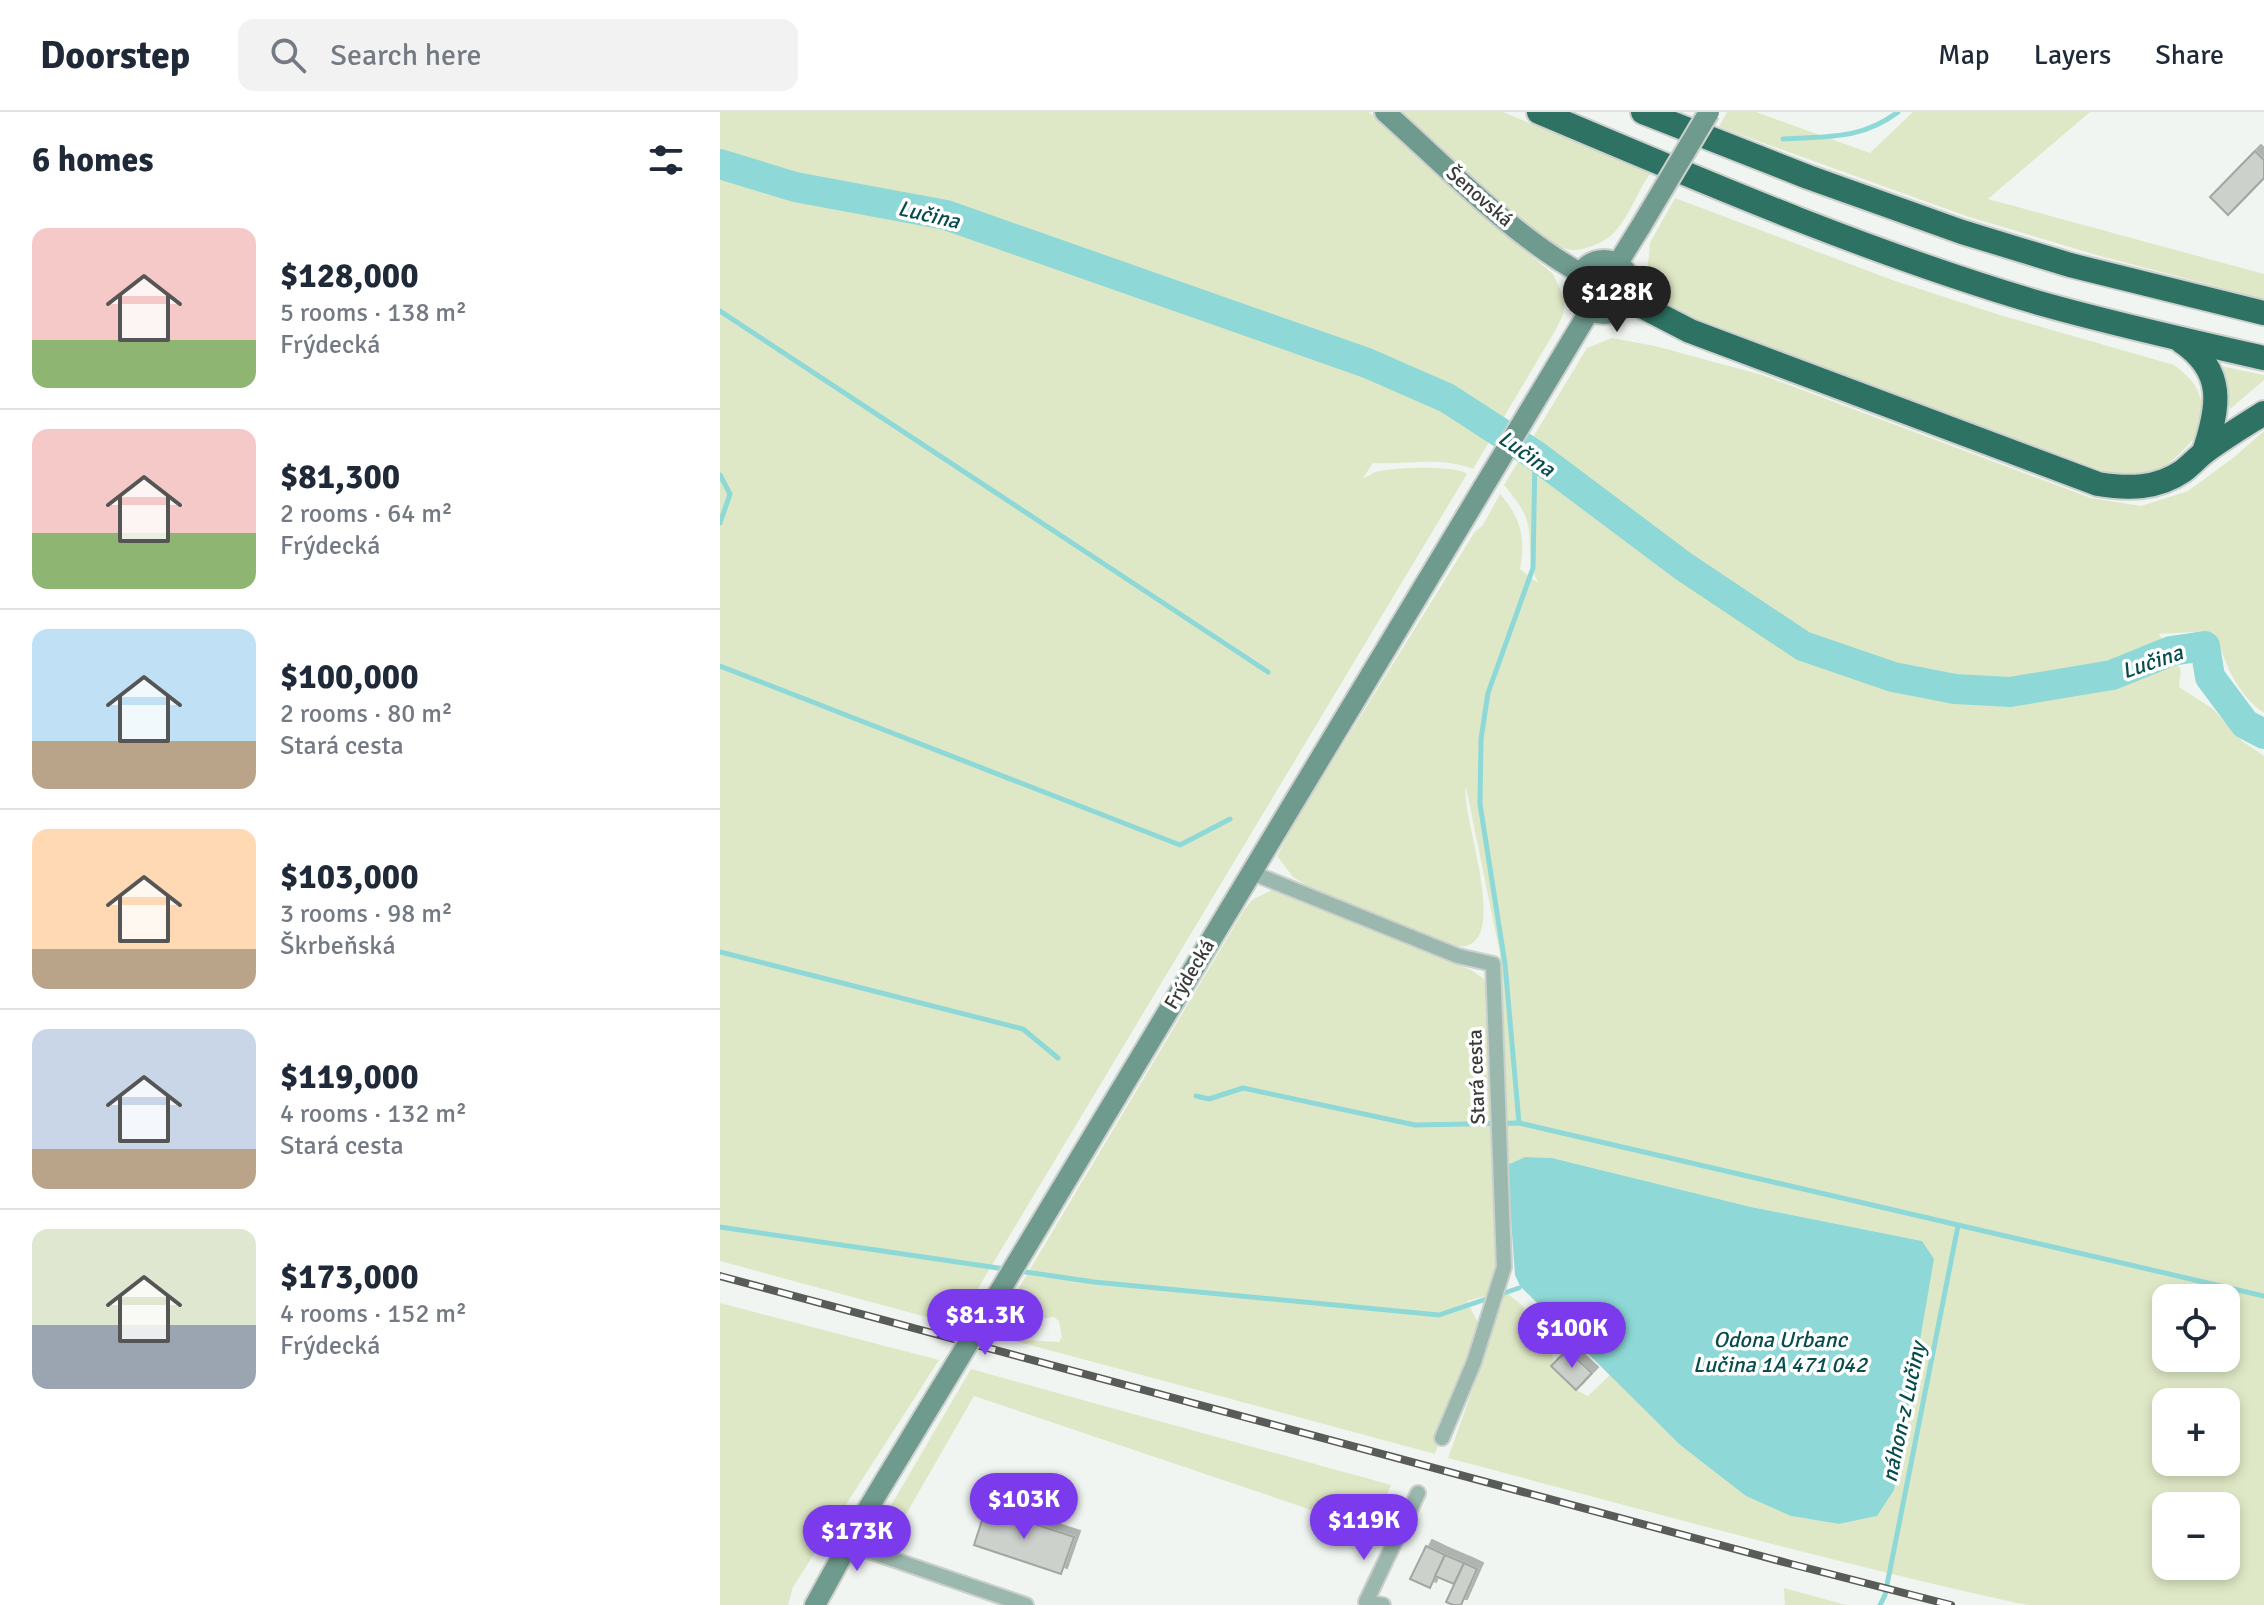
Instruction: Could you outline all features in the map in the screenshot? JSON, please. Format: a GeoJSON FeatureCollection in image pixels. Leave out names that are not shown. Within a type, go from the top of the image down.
{"type":"FeatureCollection","features":[{"type":"Feature","properties":{"kind":"highway"},"geometry":{"type":"LineString","coordinates":[[1539,112],[1822,227],[2038,302],[2179,340],[2209,368],[2217,399],[2214,422],[2204,452]]}},
{"type":"Feature","properties":{"kind":"highway"},"geometry":{"type":"LineString","coordinates":[[1643,112],[1808,177],[1962,232],[2070,265],[2264,313]]}},
{"type":"Feature","properties":{"kind":"highway"},"geometry":{"type":"LineString","coordinates":[[1628,299],[1690,331],[2098,484],[2127,488],[2153,485],[2181,472],[2204,452],[2264,413]]}},
{"type":"Feature","properties":{"kind":"highway"},"geometry":{"type":"LineString","coordinates":[[2133,328],[2264,358]]}},
{"type":"Feature","properties":{"kind":"main road","name":"Šenovská"},"geometry":{"type":"LineString","coordinates":[[1385,112],[1513,225],[1580,273]]}},
{"type":"Feature","properties":{"kind":"main road"},"geometry":{"type":"LineString","coordinates":[[1618,263],[1709,112]]}},
{"type":"Feature","properties":{"kind":"main road"},"geometry":{"type":"LineString","coordinates":[[1597,260],[1618,263],[1630,277],[1628,299],[1618,310],[1609,314],[1590,310],[1577,293],[1580,273],[1597,260]]}},
{"type":"Feature","properties":{"kind":"main road","name":"Frýdecká"},"geometry":{"type":"LineString","coordinates":[[815,1605],[935,1398],[1590,310]]}},
{"type":"Feature","properties":{"kind":"street","name":"Stará cesta"},"geometry":{"type":"LineString","coordinates":[[1250,872],[1458,956],[1493,964],[1504,1267],[1474,1362],[1442,1438]]}},
{"type":"Feature","properties":{"kind":"street"},"geometry":{"type":"LineString","coordinates":[[1383,1605],[1365,1603],[1418,1493]]}},
{"type":"Feature","properties":{"kind":"street"},"geometry":{"type":"LineString","coordinates":[[848,1544],[1026,1605]]}},
{"type":"Feature","properties":{"kind":"green space"},"geometry":{"type":"Polygon","coordinates":[[[720,112],[1369,112],[1476,210],[1553,274],[1565,300],[1563,315],[1555,331],[1473,469],[1436,462],[1373,463],[1363,478],[1381,471],[1406,468],[1449,469],[1467,474],[956,1325],[720,1261],[720,112]]]}},
{"type":"Feature","properties":{"kind":"green space"},"geometry":{"type":"Polygon","coordinates":[[[1398,112],[1503,112],[1650,174],[1613,234],[1593,246],[1571,250],[1534,231],[1510,212],[1398,112]]]}},
{"type":"Feature","properties":{"kind":"green space"},"geometry":{"type":"Polygon","coordinates":[[[1727,112],[1756,112],[1870,153],[1913,112],[2090,112],[1988,199],[2264,274],[2264,299],[2100,256],[1969,217],[1719,127],[1727,112]]]}},
{"type":"Feature","properties":{"kind":"green space"},"geometry":{"type":"Polygon","coordinates":[[[1675,198],[1895,281],[2174,365],[2195,385],[2202,408],[2203,428],[2166,465],[2145,473],[2115,475],[1708,325],[1670,305],[1647,278],[1650,243],[1675,198]]]}},
{"type":"Feature","properties":{"kind":"green space"},"geometry":{"type":"Polygon","coordinates":[[[1612,338],[1655,346],[1762,375],[2091,498],[2141,506],[2188,491],[2264,431],[2264,713],[2247,698],[2234,680],[2217,638],[2193,632],[2159,634],[2181,670],[2179,687],[2213,709],[2242,741],[2264,756],[2264,1605],[2017,1603],[1802,1552],[1448,1458],[1488,1346],[1503,1290],[1523,1306],[1527,1319],[1549,1337],[1552,1366],[1576,1390],[1588,1396],[1610,1375],[1679,1444],[1791,1516],[1838,1524],[1877,1516],[1922,1241],[1751,1207],[1552,1158],[1525,1157],[1507,1165],[1500,954],[1466,787],[1484,912],[1480,934],[1468,945],[1445,944],[1310,887],[1293,877],[1277,856],[1295,822],[1500,494],[1513,511],[1520,529],[1520,569],[1538,583],[1532,564],[1526,518],[1504,485],[1587,348],[1612,338]]]}},
{"type":"Feature","properties":{"kind":"green space"},"geometry":{"type":"Polygon","coordinates":[[[2221,366],[2264,375],[2264,380],[2230,409],[2221,366]]]}},
{"type":"Feature","properties":{"kind":"green space"},"geometry":{"type":"Polygon","coordinates":[[[1274,889],[1471,970],[1483,978],[1488,988],[1496,1275],[1486,1296],[1467,1301],[1479,1325],[1435,1454],[1008,1339],[1059,1342],[1062,1337],[1059,1321],[1054,1317],[1038,1319],[1024,1326],[995,1328],[1244,910],[1252,900],[1274,889]]]}},
{"type":"Feature","properties":{"kind":"green space"},"geometry":{"type":"Polygon","coordinates":[[[720,1303],[939,1360],[793,1587],[788,1605],[720,1605],[720,1303]]]}},
{"type":"Feature","properties":{"kind":"green space"},"geometry":{"type":"Polygon","coordinates":[[[971,1369],[1391,1485],[1371,1530],[974,1396],[901,1523],[890,1507],[971,1369]]]}},
{"type":"Feature","properties":{"kind":"green space"},"geometry":{"type":"Polygon","coordinates":[[[1784,1588],[1846,1605],[1785,1605],[1784,1588]]]}},
{"type":"Feature","properties":{"kind":"water","name":"Odona Urbanc Lučina 1A 471 042"},"geometry":{"type":"Polygon","coordinates":[[[1525,1157],[1552,1158],[1751,1207],[1922,1241],[1934,1259],[1894,1490],[1877,1516],[1839,1524],[1791,1516],[1746,1496],[1679,1444],[1520,1286],[1515,1275],[1507,1165],[1525,1157]]]}},
{"type":"Feature","properties":{"kind":"building"},"geometry":{"type":"Polygon","coordinates":[[[2255,151],[2264,160],[2264,178],[2228,215],[2210,197],[2255,151]]]}},
{"type":"Feature","properties":{"kind":"building"},"geometry":{"type":"Polygon","coordinates":[[[1567,1350],[1592,1373],[1576,1390],[1551,1366],[1567,1350]]]}},
{"type":"Feature","properties":{"kind":"building"},"geometry":{"type":"Polygon","coordinates":[[[986,1508],[1074,1537],[1061,1574],[974,1545],[986,1508]]]}},
{"type":"Feature","properties":{"kind":"building"},"geometry":{"type":"Polygon","coordinates":[[[1426,1546],[1445,1555],[1430,1588],[1410,1579],[1426,1546]]]}},
{"type":"Feature","properties":{"kind":"building"},"geometry":{"type":"Polygon","coordinates":[[[1445,1555],[1464,1563],[1454,1584],[1435,1576],[1445,1555]]]}},
{"type":"Feature","properties":{"kind":"building"},"geometry":{"type":"Polygon","coordinates":[[[1464,1563],[1477,1569],[1461,1605],[1453,1605],[1446,1602],[1464,1563]]]}},
{"type":"Feature","properties":{"kind":"waterway"},"geometry":{"type":"LineString","coordinates":[[1783,139],[1857,132],[1871,128],[1898,112]]}},
{"type":"Feature","properties":{"kind":"waterway","name":"Lučina"},"geometry":{"type":"LineString","coordinates":[[720,164],[795,187],[946,215],[1367,363],[1447,398],[1535,455],[1683,566],[1803,646],[1893,677],[1955,689],[2010,692],[2112,675],[2171,651],[2205,646],[2210,677],[2245,724],[2264,734]]}},
{"type":"Feature","properties":{"kind":"waterway"},"geometry":{"type":"LineString","coordinates":[[720,311],[1268,672]]}},
{"type":"Feature","properties":{"kind":"waterway"},"geometry":{"type":"LineString","coordinates":[[1519,1123],[1505,964],[1480,804],[1481,739],[1488,693],[1533,568],[1535,455]]}},
{"type":"Feature","properties":{"kind":"waterway"},"geometry":{"type":"LineString","coordinates":[[720,475],[730,494],[720,523]]}},
{"type":"Feature","properties":{"kind":"waterway"},"geometry":{"type":"LineString","coordinates":[[720,666],[1180,845],[1230,819]]}},
{"type":"Feature","properties":{"kind":"waterway"},"geometry":{"type":"LineString","coordinates":[[720,952],[1023,1029],[1058,1058]]}},
{"type":"Feature","properties":{"kind":"waterway"},"geometry":{"type":"LineString","coordinates":[[1196,1096],[1209,1099],[1243,1088],[1415,1125],[1519,1123],[2264,1296]]}},
{"type":"Feature","properties":{"kind":"waterway","name":"náhon-z Lučiny"},"geometry":{"type":"LineString","coordinates":[[1880,1605],[1885,1595],[1958,1226]]}},
{"type":"Feature","properties":{"kind":"waterway"},"geometry":{"type":"LineString","coordinates":[[720,1227],[1005,1269]]}},
{"type":"Feature","properties":{"kind":"waterway"},"geometry":{"type":"LineString","coordinates":[[1019,1271],[1094,1282],[1439,1315],[1519,1288]]}},
{"type":"Feature","properties":{"kind":"railway"},"geometry":{"type":"LineString","coordinates":[[720,1276],[1951,1605]]}}]}
